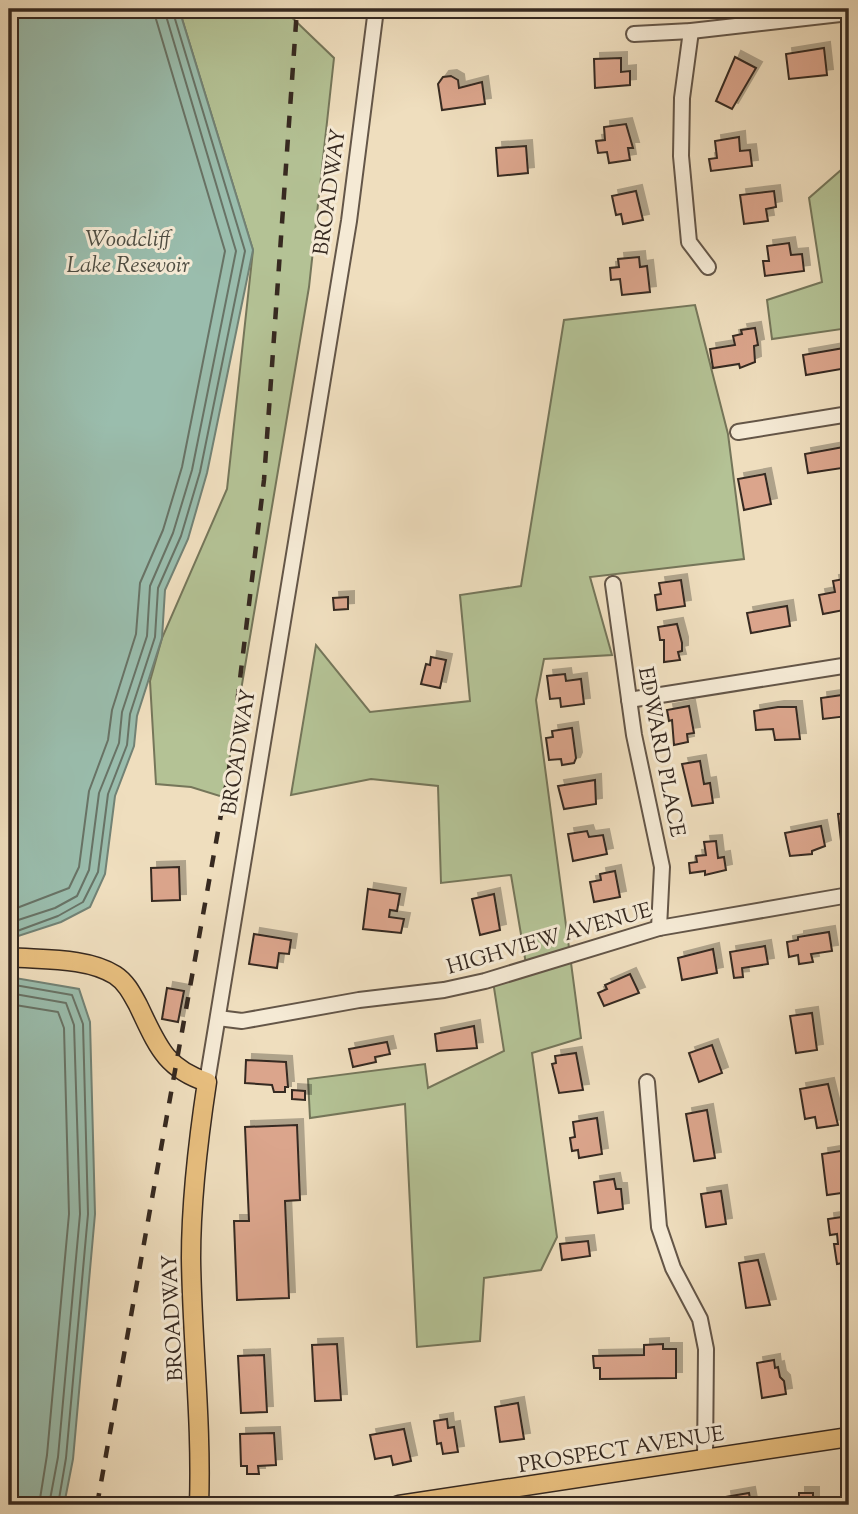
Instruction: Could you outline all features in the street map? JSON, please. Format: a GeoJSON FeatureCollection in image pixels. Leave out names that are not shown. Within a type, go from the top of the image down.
{"type":"FeatureCollection","features":[{"type":"Feature","properties":{"kind":"main road"},"geometry":{"type":"LineString","coordinates":[[10,957],[83,965],[112,973],[127,986],[166,1058],[176,1069],[208,1082]]}},
{"type":"Feature","properties":{"kind":"main road","name":"BROADWAY"},"geometry":{"type":"LineString","coordinates":[[199,1505],[200,1404],[191,1246],[196,1158],[208,1082]]}},
{"type":"Feature","properties":{"kind":"main road","name":"PROSPECT AVENUE"},"geometry":{"type":"LineString","coordinates":[[399,1505],[849,1437]]}},
{"type":"Feature","properties":{"kind":"street","name":"BROADWAY"},"geometry":{"type":"LineString","coordinates":[[208,1082],[349,221],[376,9]]}},
{"type":"Feature","properties":{"kind":"street"},"geometry":{"type":"LineString","coordinates":[[634,34],[691,32],[849,13]]}},
{"type":"Feature","properties":{"kind":"street"},"geometry":{"type":"LineString","coordinates":[[691,32],[682,99],[681,156],[689,242],[708,267]]}},
{"type":"Feature","properties":{"kind":"street"},"geometry":{"type":"LineString","coordinates":[[738,432],[849,414]]}},
{"type":"Feature","properties":{"kind":"street","name":"EDWARD PLACE"},"geometry":{"type":"LineString","coordinates":[[613,584],[649,815],[659,844],[662,867],[659,928]]}},
{"type":"Feature","properties":{"kind":"street"},"geometry":{"type":"LineString","coordinates":[[629,700],[849,665]]}},
{"type":"Feature","properties":{"kind":"street","name":"HIGHVIEW AVENUE"},"geometry":{"type":"LineString","coordinates":[[218,1018],[242,1021],[359,1000],[454,988],[659,928],[849,895]]}},
{"type":"Feature","properties":{"kind":"street"},"geometry":{"type":"LineString","coordinates":[[647,1082],[659,1227],[673,1268],[700,1319],[706,1349],[705,1460]]}},
{"type":"Feature","properties":{"kind":"shaded area"},"geometry":{"type":"Polygon","coordinates":[[[179,9],[283,9],[334,58],[309,287],[223,797],[191,787],[156,784],[150,681],[162,638],[227,489],[253,250],[179,9]]]}},
{"type":"Feature","properties":{"kind":"shaded area"},"geometry":{"type":"Polygon","coordinates":[[[849,163],[849,328],[772,339],[767,300],[822,282],[809,198],[849,163]]]}},
{"type":"Feature","properties":{"kind":"shaded area"},"geometry":{"type":"Polygon","coordinates":[[[695,305],[728,434],[744,559],[590,577],[612,655],[544,659],[536,700],[581,1038],[532,1053],[557,1237],[541,1270],[484,1278],[480,1341],[417,1347],[405,1104],[310,1118],[308,1079],[425,1064],[428,1088],[504,1051],[492,975],[527,970],[511,875],[441,883],[438,786],[371,779],[291,795],[316,645],[370,712],[470,701],[460,595],[521,586],[564,320],[695,305]]]}},
{"type":"Feature","properties":{"kind":"water","name":"Woodcliff Lake Resevoir"},"geometry":{"type":"Polygon","coordinates":[[[9,9],[179,9],[253,250],[207,473],[188,539],[165,590],[162,638],[137,716],[134,746],[115,796],[105,874],[90,907],[61,922],[15,937],[9,977],[9,9]]]}},
{"type":"Feature","properties":{"kind":"water"},"geometry":{"type":"Polygon","coordinates":[[[9,977],[79,989],[90,1022],[95,1214],[73,1459],[64,1505],[9,1505],[9,977]]]}},
{"type":"Feature","properties":{"kind":"building"},"geometry":{"type":"Polygon","coordinates":[[[824,48],[827,75],[789,79],[786,54],[824,48]]]}},
{"type":"Feature","properties":{"kind":"building"},"geometry":{"type":"Polygon","coordinates":[[[735,57],[756,68],[732,109],[716,101],[735,57]]]}},
{"type":"Feature","properties":{"kind":"building"},"geometry":{"type":"Polygon","coordinates":[[[621,58],[621,72],[630,71],[630,85],[595,88],[594,59],[621,58]]]}},
{"type":"Feature","properties":{"kind":"building"},"geometry":{"type":"Polygon","coordinates":[[[451,76],[458,80],[459,88],[482,82],[485,104],[442,110],[438,84],[443,77],[451,76]]]}},
{"type":"Feature","properties":{"kind":"building"},"geometry":{"type":"Polygon","coordinates":[[[626,124],[633,148],[628,148],[630,160],[609,163],[607,152],[598,153],[596,141],[605,140],[604,127],[626,124]]]}},
{"type":"Feature","properties":{"kind":"building"},"geometry":{"type":"Polygon","coordinates":[[[739,137],[740,151],[750,150],[752,166],[711,171],[709,159],[717,158],[715,141],[739,137]]]}},
{"type":"Feature","properties":{"kind":"building"},"geometry":{"type":"Polygon","coordinates":[[[526,146],[528,173],[498,176],[496,148],[526,146]]]}},
{"type":"Feature","properties":{"kind":"building"},"geometry":{"type":"Polygon","coordinates":[[[636,191],[643,220],[623,224],[621,214],[616,215],[612,196],[636,191]]]}},
{"type":"Feature","properties":{"kind":"building"},"geometry":{"type":"Polygon","coordinates":[[[774,191],[776,207],[766,209],[768,221],[744,224],[740,195],[774,191]]]}},
{"type":"Feature","properties":{"kind":"building"},"geometry":{"type":"Polygon","coordinates":[[[789,243],[791,255],[802,254],[804,271],[765,276],[763,261],[769,261],[767,246],[789,243]]]}},
{"type":"Feature","properties":{"kind":"building"},"geometry":{"type":"Polygon","coordinates":[[[639,257],[640,267],[647,266],[650,292],[622,295],[620,279],[611,280],[610,268],[619,267],[618,259],[639,257]]]}},
{"type":"Feature","properties":{"kind":"building"},"geometry":{"type":"Polygon","coordinates":[[[755,328],[758,345],[754,346],[755,362],[740,368],[739,364],[713,368],[710,349],[735,345],[733,336],[742,334],[741,330],[755,328]]]}},
{"type":"Feature","properties":{"kind":"building"},"geometry":{"type":"Polygon","coordinates":[[[844,348],[847,368],[806,375],[803,355],[844,348]]]}},
{"type":"Feature","properties":{"kind":"building"},"geometry":{"type":"Polygon","coordinates":[[[849,446],[849,467],[808,473],[805,454],[849,446]]]}},
{"type":"Feature","properties":{"kind":"building"},"geometry":{"type":"Polygon","coordinates":[[[765,474],[771,504],[744,510],[738,479],[765,474]]]}},
{"type":"Feature","properties":{"kind":"building"},"geometry":{"type":"Polygon","coordinates":[[[849,578],[849,609],[823,614],[819,595],[835,592],[833,581],[849,578]]]}},
{"type":"Feature","properties":{"kind":"building"},"geometry":{"type":"Polygon","coordinates":[[[681,580],[685,606],[657,610],[655,595],[661,594],[659,583],[681,580]]]}},
{"type":"Feature","properties":{"kind":"building"},"geometry":{"type":"Polygon","coordinates":[[[348,597],[348,609],[334,610],[333,598],[348,597]]]}},
{"type":"Feature","properties":{"kind":"building"},"geometry":{"type":"Polygon","coordinates":[[[787,606],[790,626],[751,633],[747,613],[787,606]]]}},
{"type":"Feature","properties":{"kind":"building"},"geometry":{"type":"Polygon","coordinates":[[[677,624],[682,643],[682,651],[678,652],[680,660],[664,662],[664,640],[660,640],[658,627],[677,624]]]}},
{"type":"Feature","properties":{"kind":"building"},"geometry":{"type":"Polygon","coordinates":[[[431,657],[446,660],[440,688],[421,684],[426,664],[430,665],[431,657]]]}},
{"type":"Feature","properties":{"kind":"building"},"geometry":{"type":"Polygon","coordinates":[[[565,674],[566,681],[581,679],[584,704],[561,707],[560,698],[550,699],[547,676],[565,674]]]}},
{"type":"Feature","properties":{"kind":"building"},"geometry":{"type":"Polygon","coordinates":[[[849,694],[849,726],[847,716],[823,719],[821,698],[849,694]]]}},
{"type":"Feature","properties":{"kind":"building"},"geometry":{"type":"Polygon","coordinates":[[[689,706],[694,733],[687,734],[688,742],[674,745],[672,720],[669,721],[667,710],[689,706]]]}},
{"type":"Feature","properties":{"kind":"building"},"geometry":{"type":"Polygon","coordinates":[[[796,707],[800,739],[775,740],[773,729],[756,730],[754,711],[796,707]]]}},
{"type":"Feature","properties":{"kind":"building"},"geometry":{"type":"Polygon","coordinates":[[[572,728],[576,758],[574,763],[562,765],[561,759],[549,760],[546,738],[553,737],[552,731],[572,728]]]}},
{"type":"Feature","properties":{"kind":"building"},"geometry":{"type":"Polygon","coordinates":[[[700,761],[704,784],[710,783],[713,803],[692,806],[682,764],[700,761]]]}},
{"type":"Feature","properties":{"kind":"building"},"geometry":{"type":"Polygon","coordinates":[[[595,780],[596,804],[564,809],[558,786],[595,780]]]}},
{"type":"Feature","properties":{"kind":"building"},"geometry":{"type":"Polygon","coordinates":[[[849,813],[849,840],[841,841],[838,814],[849,813]]]}},
{"type":"Feature","properties":{"kind":"building"},"geometry":{"type":"Polygon","coordinates":[[[821,826],[825,846],[812,851],[812,854],[790,856],[785,833],[821,826]]]}},
{"type":"Feature","properties":{"kind":"building"},"geometry":{"type":"Polygon","coordinates":[[[587,831],[589,837],[603,835],[607,854],[573,861],[568,834],[587,831]]]}},
{"type":"Feature","properties":{"kind":"building"},"geometry":{"type":"Polygon","coordinates":[[[716,841],[718,858],[724,857],[726,870],[705,875],[705,871],[690,873],[689,863],[697,862],[696,856],[706,855],[704,842],[716,841]]]}},
{"type":"Feature","properties":{"kind":"building"},"geometry":{"type":"Polygon","coordinates":[[[179,867],[180,900],[152,901],[151,868],[179,867]]]}},
{"type":"Feature","properties":{"kind":"building"},"geometry":{"type":"Polygon","coordinates":[[[615,871],[620,897],[594,902],[590,882],[601,880],[600,874],[615,871]]]}},
{"type":"Feature","properties":{"kind":"building"},"geometry":{"type":"Polygon","coordinates":[[[368,889],[400,894],[397,911],[390,910],[389,917],[404,919],[401,933],[363,929],[368,889]]]}},
{"type":"Feature","properties":{"kind":"building"},"geometry":{"type":"Polygon","coordinates":[[[494,894],[500,930],[480,935],[472,899],[494,894]]]}},
{"type":"Feature","properties":{"kind":"building"},"geometry":{"type":"Polygon","coordinates":[[[829,932],[832,951],[811,954],[813,962],[799,964],[798,955],[789,957],[787,942],[798,940],[798,937],[829,932]]]}},
{"type":"Feature","properties":{"kind":"building"},"geometry":{"type":"Polygon","coordinates":[[[254,934],[291,940],[289,954],[279,953],[277,968],[249,964],[254,934]]]}},
{"type":"Feature","properties":{"kind":"building"},"geometry":{"type":"Polygon","coordinates":[[[765,946],[768,964],[742,968],[743,977],[734,978],[730,952],[765,946]]]}},
{"type":"Feature","properties":{"kind":"building"},"geometry":{"type":"Polygon","coordinates":[[[713,949],[717,973],[682,980],[678,958],[713,949]]]}},
{"type":"Feature","properties":{"kind":"building"},"geometry":{"type":"Polygon","coordinates":[[[630,974],[639,993],[604,1006],[598,993],[607,989],[605,985],[630,974]]]}},
{"type":"Feature","properties":{"kind":"building"},"geometry":{"type":"Polygon","coordinates":[[[167,988],[184,991],[178,1022],[162,1019],[167,988]]]}},
{"type":"Feature","properties":{"kind":"building"},"geometry":{"type":"Polygon","coordinates":[[[812,1013],[817,1050],[796,1053],[790,1016],[812,1013]]]}},
{"type":"Feature","properties":{"kind":"building"},"geometry":{"type":"Polygon","coordinates":[[[474,1026],[477,1048],[437,1051],[435,1034],[474,1026]]]}},
{"type":"Feature","properties":{"kind":"building"},"geometry":{"type":"Polygon","coordinates":[[[387,1042],[390,1054],[375,1057],[376,1062],[353,1067],[349,1049],[387,1042]]]}},
{"type":"Feature","properties":{"kind":"building"},"geometry":{"type":"Polygon","coordinates":[[[712,1045],[722,1073],[699,1082],[689,1053],[712,1045]]]}},
{"type":"Feature","properties":{"kind":"building"},"geometry":{"type":"Polygon","coordinates":[[[576,1053],[583,1090],[559,1093],[552,1064],[556,1063],[555,1056],[576,1053]]]}},
{"type":"Feature","properties":{"kind":"building"},"geometry":{"type":"Polygon","coordinates":[[[246,1060],[286,1062],[288,1087],[285,1087],[285,1092],[274,1092],[272,1085],[245,1083],[246,1060]]]}},
{"type":"Feature","properties":{"kind":"building"},"geometry":{"type":"Polygon","coordinates":[[[828,1084],[838,1125],[817,1128],[815,1117],[805,1119],[800,1089],[828,1084]]]}},
{"type":"Feature","properties":{"kind":"building"},"geometry":{"type":"Polygon","coordinates":[[[292,1090],[305,1091],[305,1100],[292,1099],[292,1090]]]}},
{"type":"Feature","properties":{"kind":"building"},"geometry":{"type":"Polygon","coordinates":[[[707,1110],[715,1158],[694,1161],[686,1114],[707,1110]]]}},
{"type":"Feature","properties":{"kind":"building"},"geometry":{"type":"Polygon","coordinates":[[[597,1118],[602,1154],[579,1158],[578,1150],[572,1151],[570,1138],[575,1137],[573,1122],[597,1118]]]}},
{"type":"Feature","properties":{"kind":"building"},"geometry":{"type":"Polygon","coordinates":[[[297,1125],[300,1200],[285,1201],[289,1298],[237,1300],[234,1221],[249,1221],[245,1127],[297,1125]]]}},
{"type":"Feature","properties":{"kind":"building"},"geometry":{"type":"Polygon","coordinates":[[[847,1150],[849,1192],[827,1195],[822,1154],[847,1150]]]}},
{"type":"Feature","properties":{"kind":"building"},"geometry":{"type":"Polygon","coordinates":[[[614,1179],[616,1189],[621,1189],[623,1209],[598,1213],[594,1182],[614,1179]]]}},
{"type":"Feature","properties":{"kind":"building"},"geometry":{"type":"Polygon","coordinates":[[[721,1191],[726,1224],[706,1227],[701,1194],[721,1191]]]}},
{"type":"Feature","properties":{"kind":"building"},"geometry":{"type":"Polygon","coordinates":[[[849,1216],[849,1262],[837,1264],[834,1244],[838,1244],[837,1234],[830,1235],[828,1219],[849,1216]]]}},
{"type":"Feature","properties":{"kind":"building"},"geometry":{"type":"Polygon","coordinates":[[[588,1241],[590,1256],[562,1260],[560,1244],[588,1241]]]}},
{"type":"Feature","properties":{"kind":"building"},"geometry":{"type":"Polygon","coordinates":[[[758,1260],[770,1305],[746,1308],[739,1263],[758,1260]]]}},
{"type":"Feature","properties":{"kind":"building"},"geometry":{"type":"Polygon","coordinates":[[[337,1344],[341,1400],[315,1401],[312,1345],[337,1344]]]}},
{"type":"Feature","properties":{"kind":"building"},"geometry":{"type":"Polygon","coordinates":[[[663,1344],[663,1349],[676,1349],[676,1378],[600,1379],[600,1368],[594,1368],[593,1356],[644,1355],[644,1345],[663,1344]]]}},
{"type":"Feature","properties":{"kind":"building"},"geometry":{"type":"Polygon","coordinates":[[[264,1355],[267,1412],[241,1413],[238,1356],[264,1355]]]}},
{"type":"Feature","properties":{"kind":"building"},"geometry":{"type":"Polygon","coordinates":[[[774,1360],[775,1368],[778,1367],[780,1377],[784,1381],[786,1394],[762,1398],[757,1363],[774,1360]]]}},
{"type":"Feature","properties":{"kind":"building"},"geometry":{"type":"Polygon","coordinates":[[[518,1403],[524,1439],[500,1442],[495,1407],[518,1403]]]}},
{"type":"Feature","properties":{"kind":"building"},"geometry":{"type":"Polygon","coordinates":[[[447,1419],[448,1428],[454,1427],[458,1452],[443,1454],[441,1443],[437,1444],[434,1421],[447,1419]]]}},
{"type":"Feature","properties":{"kind":"building"},"geometry":{"type":"Polygon","coordinates":[[[404,1429],[411,1461],[393,1465],[391,1456],[375,1459],[370,1435],[404,1429]]]}},
{"type":"Feature","properties":{"kind":"building"},"geometry":{"type":"Polygon","coordinates":[[[274,1433],[276,1465],[258,1466],[259,1474],[247,1474],[247,1466],[241,1466],[240,1434],[274,1433]]]}},
{"type":"Feature","properties":{"kind":"building"},"geometry":{"type":"Polygon","coordinates":[[[749,1493],[751,1504],[755,1505],[726,1505],[725,1497],[749,1493]]]}},
{"type":"Feature","properties":{"kind":"building"},"geometry":{"type":"Polygon","coordinates":[[[799,1493],[813,1493],[813,1505],[799,1505],[799,1493]]]}},
{"type":"Feature","properties":{"kind":"railway"},"geometry":{"type":"LineString","coordinates":[[97,1505],[229,770],[264,480],[297,9]]}}]}
